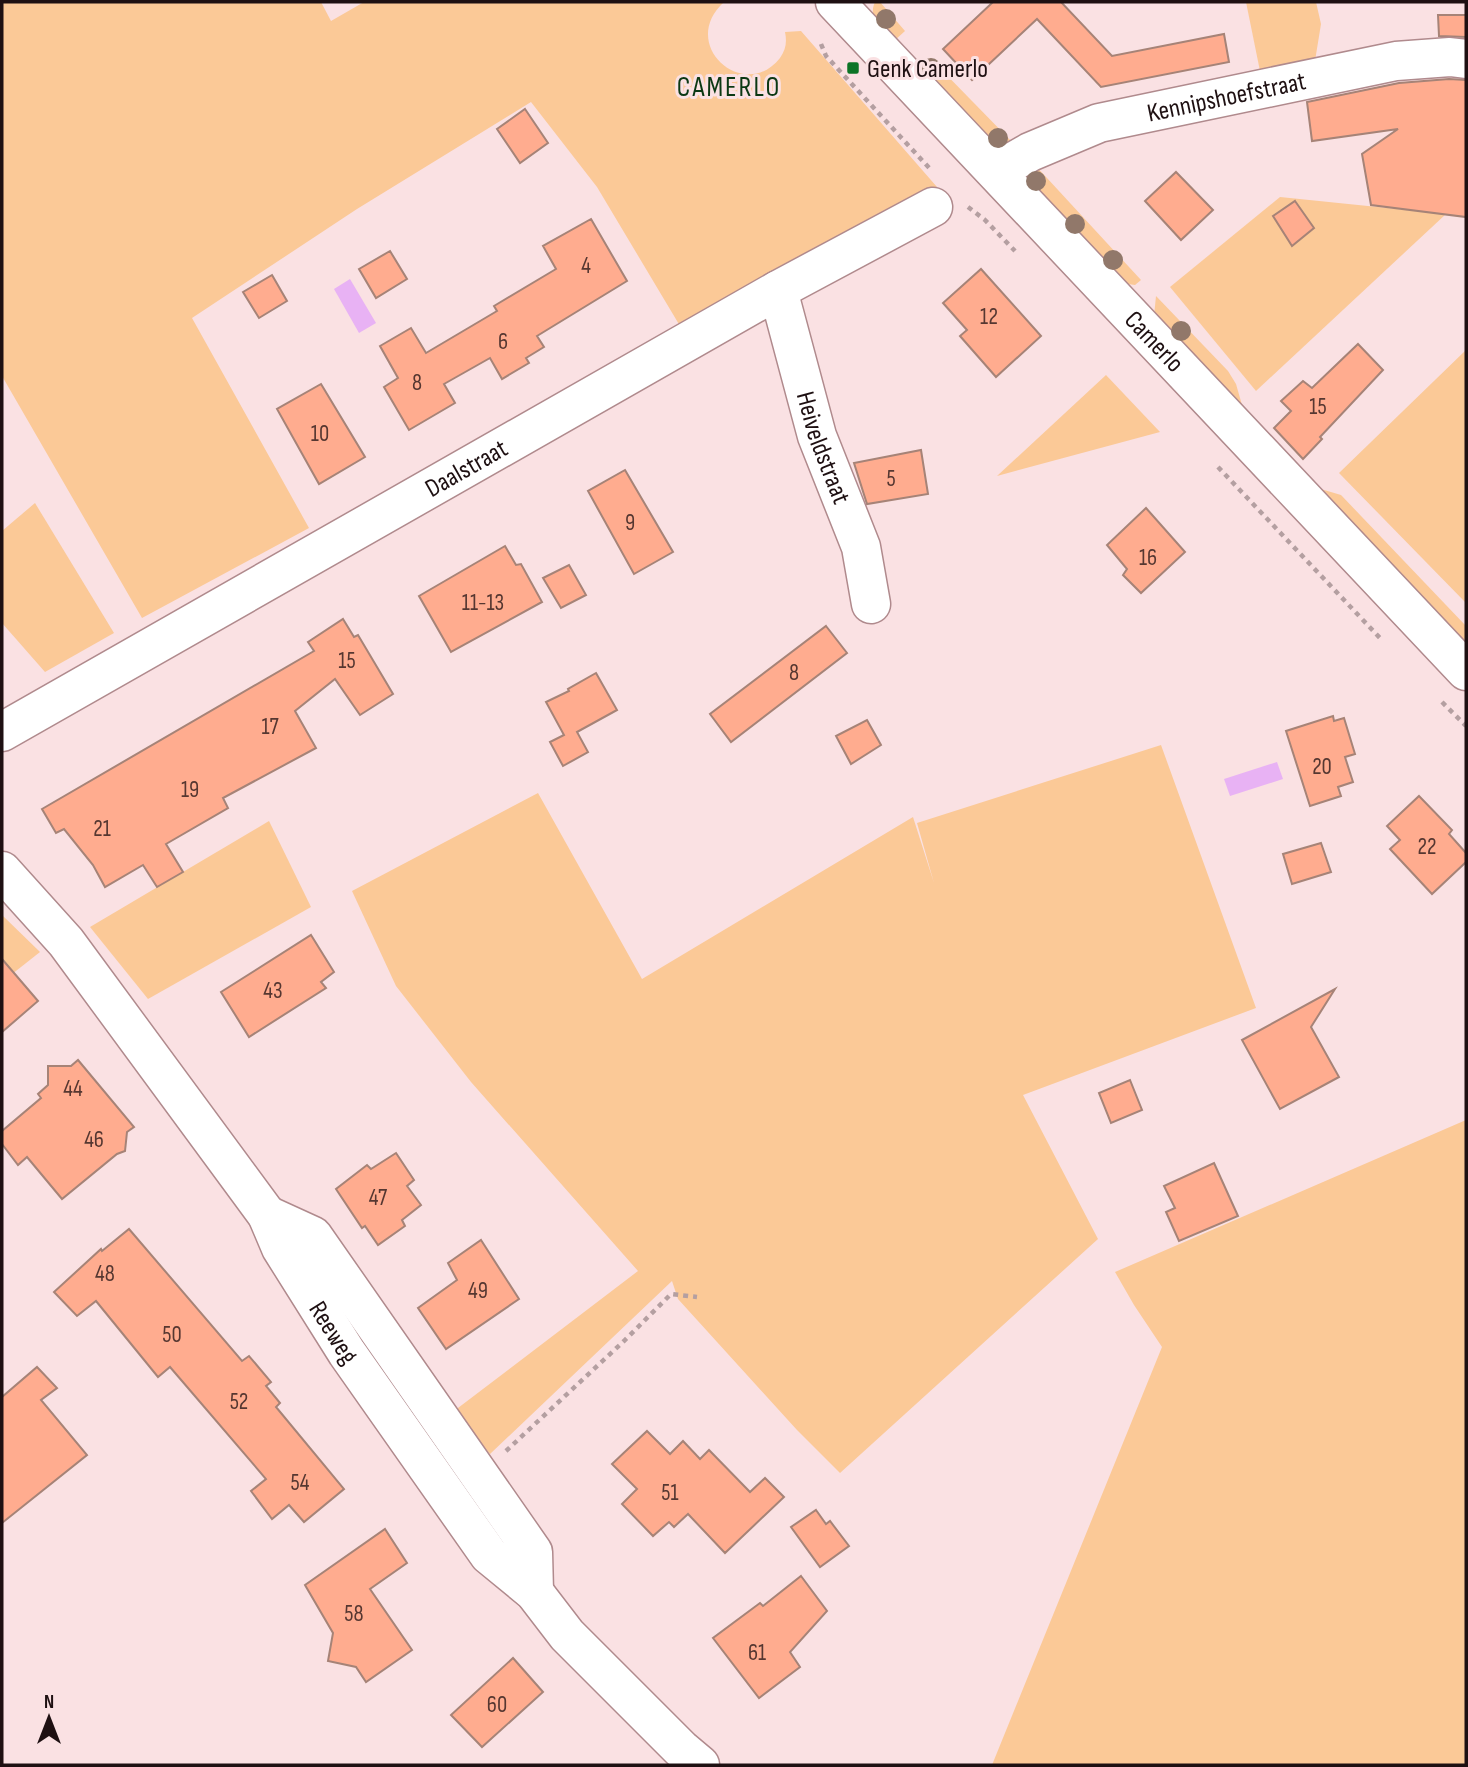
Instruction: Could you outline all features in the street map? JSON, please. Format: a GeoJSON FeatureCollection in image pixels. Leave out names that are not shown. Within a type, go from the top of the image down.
{"type":"FeatureCollection","features":[{"type":"Feature","properties":{"kind":"street","name":"Camerlo"},"geometry":{"type":"LineString","coordinates":[[844,5],[1466,671]]}},
{"type":"Feature","properties":{"kind":"street","name":"Kennipshoefstraat"},"geometry":{"type":"LineString","coordinates":[[997,171],[1030,152],[1099,123],[1396,61],[1450,57],[1466,59]]}},
{"type":"Feature","properties":{"kind":"street","name":"Daalstraat"},"geometry":{"type":"LineString","coordinates":[[2,733],[779,290],[934,191]]}},
{"type":"Feature","properties":{"kind":"street","name":"Heiveldstraat"},"geometry":{"type":"LineString","coordinates":[[779,290],[817,436],[862,547],[871,604]]}},
{"type":"Feature","properties":{"kind":"street","name":"Reeweg"},"geometry":{"type":"LineString","coordinates":[[2,871],[66,942],[267,1215],[281,1248],[347,1353],[489,1555],[534,1591],[567,1635],[700,1765]]}},
{"type":"Feature","properties":{"kind":"street"},"geometry":{"type":"LineString","coordinates":[[267,1215],[313,1236],[533,1552],[534,1591]]}},
{"type":"Feature","properties":{"kind":"path"},"geometry":{"type":"LineString","coordinates":[[826,56],[934,191]]}},
{"type":"Feature","properties":{"kind":"path"},"geometry":{"type":"LineString","coordinates":[[478,1473],[506,1452],[671,1294],[697,1297]]}},
{"type":"Feature","properties":{"kind":"shaded area"},"geometry":{"type":"Polygon","coordinates":[[[2,2],[321,2],[331,21],[364,2],[724,2],[711,19],[708,35],[712,50],[721,63],[735,71],[750,74],[766,70],[782,55],[786,45],[785,32],[801,31],[937,187],[683,331],[597,187],[531,102],[357,209],[192,318],[309,528],[142,618],[2,376],[2,2]]]}},
{"type":"Feature","properties":{"kind":"shaded area"},"geometry":{"type":"Polygon","coordinates":[[[875,2],[880,2],[905,31],[894,41],[875,19],[875,2]]]}},
{"type":"Feature","properties":{"kind":"shaded area"},"geometry":{"type":"Polygon","coordinates":[[[1246,2],[1316,2],[1321,24],[1314,67],[1261,76],[1246,2]]]}},
{"type":"Feature","properties":{"kind":"shaded area"},"geometry":{"type":"Polygon","coordinates":[[[930,58],[1014,144],[994,146],[926,73],[930,58]]]}},
{"type":"Feature","properties":{"kind":"shaded area"},"geometry":{"type":"Polygon","coordinates":[[[1035,165],[1141,280],[1135,285],[1121,283],[1031,187],[1031,171],[1035,165]]]}},
{"type":"Feature","properties":{"kind":"shaded area"},"geometry":{"type":"Polygon","coordinates":[[[1280,197],[1446,214],[1256,391],[1170,287],[1280,197]]]}},
{"type":"Feature","properties":{"kind":"shaded area"},"geometry":{"type":"Polygon","coordinates":[[[350,279],[376,323],[359,333],[334,289],[350,279]]]}},
{"type":"Feature","properties":{"kind":"shaded area"},"geometry":{"type":"Polygon","coordinates":[[[1156,296],[1228,371],[1236,384],[1244,412],[1154,316],[1156,296]]]}},
{"type":"Feature","properties":{"kind":"shaded area"},"geometry":{"type":"Polygon","coordinates":[[[1466,350],[1466,603],[1339,473],[1466,350]]]}},
{"type":"Feature","properties":{"kind":"shaded area"},"geometry":{"type":"Polygon","coordinates":[[[1106,375],[1160,432],[997,476],[1106,375]]]}},
{"type":"Feature","properties":{"kind":"shaded area"},"geometry":{"type":"Polygon","coordinates":[[[1314,487],[1341,495],[1466,626],[1466,651],[1314,487]]]}},
{"type":"Feature","properties":{"kind":"shaded area"},"geometry":{"type":"Polygon","coordinates":[[[35,503],[114,633],[45,672],[2,623],[2,531],[35,503]]]}},
{"type":"Feature","properties":{"kind":"shaded area"},"geometry":{"type":"Polygon","coordinates":[[[1161,745],[1256,1008],[1023,1095],[1098,1239],[840,1473],[797,1430],[678,1299],[672,1281],[490,1454],[454,1411],[638,1271],[471,1082],[396,986],[352,891],[538,793],[642,979],[913,817],[934,883],[917,823],[1161,745]]]}},
{"type":"Feature","properties":{"kind":"shaded area"},"geometry":{"type":"Polygon","coordinates":[[[1277,762],[1283,779],[1230,796],[1224,779],[1277,762]]]}},
{"type":"Feature","properties":{"kind":"shaded area"},"geometry":{"type":"Polygon","coordinates":[[[269,821],[311,907],[148,999],[90,927],[269,821]]]}},
{"type":"Feature","properties":{"kind":"shaded area"},"geometry":{"type":"Polygon","coordinates":[[[2,915],[40,952],[2,982],[2,915]]]}},
{"type":"Feature","properties":{"kind":"shaded area"},"geometry":{"type":"Polygon","coordinates":[[[1466,1120],[1466,1765],[992,1765],[1162,1347],[1115,1272],[1466,1120]]]}},
{"type":"Feature","properties":{"kind":"building"},"geometry":{"type":"Polygon","coordinates":[[[993,2],[1061,2],[1112,56],[1224,34],[1229,62],[1101,87],[1037,19],[972,80],[943,49],[993,2]]]}},
{"type":"Feature","properties":{"kind":"building"},"geometry":{"type":"Polygon","coordinates":[[[1438,15],[1466,15],[1466,37],[1439,36],[1438,15]]]}},
{"type":"Feature","properties":{"kind":"building"},"geometry":{"type":"Polygon","coordinates":[[[1466,80],[1466,217],[1371,205],[1362,154],[1398,129],[1312,141],[1307,102],[1399,83],[1466,80]]]}},
{"type":"Feature","properties":{"kind":"building"},"geometry":{"type":"Polygon","coordinates":[[[525,109],[548,143],[520,163],[497,129],[525,109]]]}},
{"type":"Feature","properties":{"kind":"building"},"geometry":{"type":"Polygon","coordinates":[[[1176,172],[1213,210],[1181,240],[1145,201],[1176,172]]]}},
{"type":"Feature","properties":{"kind":"building"},"geometry":{"type":"Polygon","coordinates":[[[1295,201],[1314,228],[1292,246],[1273,216],[1295,201]]]}},
{"type":"Feature","properties":{"kind":"building"},"geometry":{"type":"Polygon","coordinates":[[[591,219],[627,281],[537,336],[544,347],[526,358],[529,363],[502,379],[490,358],[444,384],[455,403],[409,430],[384,387],[398,378],[380,346],[411,328],[426,353],[497,311],[494,306],[556,269],[543,246],[591,219]]]}},
{"type":"Feature","properties":{"kind":"building"},"geometry":{"type":"Polygon","coordinates":[[[390,251],[407,279],[376,298],[359,269],[390,251]]]}},
{"type":"Feature","properties":{"kind":"building"},"geometry":{"type":"Polygon","coordinates":[[[981,269],[1041,336],[996,377],[960,336],[967,330],[943,303],[981,269]]]}},
{"type":"Feature","properties":{"kind":"building"},"geometry":{"type":"Polygon","coordinates":[[[272,275],[287,301],[259,318],[243,292],[272,275]]]}},
{"type":"Feature","properties":{"kind":"building"},"geometry":{"type":"Polygon","coordinates":[[[1358,344],[1383,370],[1303,459],[1274,428],[1291,411],[1281,401],[1303,381],[1312,388],[1358,344]]]}},
{"type":"Feature","properties":{"kind":"building"},"geometry":{"type":"Polygon","coordinates":[[[321,384],[365,457],[319,484],[277,409],[321,384]]]}},
{"type":"Feature","properties":{"kind":"building"},"geometry":{"type":"Polygon","coordinates":[[[921,450],[928,494],[867,504],[854,463],[921,450]]]}},
{"type":"Feature","properties":{"kind":"building"},"geometry":{"type":"Polygon","coordinates":[[[625,470],[673,552],[634,574],[588,491],[625,470]]]}},
{"type":"Feature","properties":{"kind":"building"},"geometry":{"type":"Polygon","coordinates":[[[1146,508],[1185,552],[1141,593],[1123,575],[1127,569],[1107,545],[1146,508]]]}},
{"type":"Feature","properties":{"kind":"building"},"geometry":{"type":"Polygon","coordinates":[[[505,546],[516,565],[521,564],[542,602],[451,652],[419,596],[505,546]]]}},
{"type":"Feature","properties":{"kind":"building"},"geometry":{"type":"Polygon","coordinates":[[[569,565],[586,595],[561,608],[543,578],[569,565]]]}},
{"type":"Feature","properties":{"kind":"building"},"geometry":{"type":"Polygon","coordinates":[[[343,619],[354,637],[358,635],[393,694],[360,715],[335,679],[295,711],[316,748],[223,798],[228,808],[166,844],[183,872],[157,887],[143,865],[105,887],[93,865],[64,829],[56,833],[42,809],[314,651],[308,642],[343,619]]]}},
{"type":"Feature","properties":{"kind":"building"},"geometry":{"type":"Polygon","coordinates":[[[826,626],[847,653],[731,742],[710,714],[826,626]]]}},
{"type":"Feature","properties":{"kind":"building"},"geometry":{"type":"Polygon","coordinates":[[[596,673],[617,710],[577,732],[588,752],[563,766],[550,742],[564,735],[546,702],[596,673]]]}},
{"type":"Feature","properties":{"kind":"building"},"geometry":{"type":"Polygon","coordinates":[[[1333,716],[1334,721],[1344,718],[1355,754],[1345,757],[1353,782],[1338,787],[1341,796],[1310,806],[1286,731],[1333,716]]]}},
{"type":"Feature","properties":{"kind":"building"},"geometry":{"type":"Polygon","coordinates":[[[867,720],[881,745],[851,764],[836,736],[867,720]]]}},
{"type":"Feature","properties":{"kind":"building"},"geometry":{"type":"Polygon","coordinates":[[[1419,796],[1452,830],[1449,834],[1466,853],[1466,862],[1432,894],[1390,849],[1400,840],[1387,826],[1419,796]]]}},
{"type":"Feature","properties":{"kind":"building"},"geometry":{"type":"Polygon","coordinates":[[[1321,843],[1331,872],[1292,884],[1283,854],[1321,843]]]}},
{"type":"Feature","properties":{"kind":"building"},"geometry":{"type":"Polygon","coordinates":[[[311,935],[334,972],[321,982],[326,988],[249,1037],[221,992],[311,935]]]}},
{"type":"Feature","properties":{"kind":"building"},"geometry":{"type":"Polygon","coordinates":[[[2,959],[38,1001],[2,1032],[2,959]]]}},
{"type":"Feature","properties":{"kind":"building"},"geometry":{"type":"Polygon","coordinates":[[[1335,989],[1311,1027],[1339,1077],[1280,1109],[1242,1040],[1335,989]]]}},
{"type":"Feature","properties":{"kind":"building"},"geometry":{"type":"Polygon","coordinates":[[[78,1060],[134,1127],[127,1132],[125,1151],[117,1154],[62,1199],[27,1157],[18,1165],[2,1144],[2,1131],[41,1098],[38,1094],[48,1085],[48,1066],[71,1066],[78,1060]]]}},
{"type":"Feature","properties":{"kind":"building"},"geometry":{"type":"Polygon","coordinates":[[[1130,1080],[1142,1110],[1111,1123],[1099,1093],[1130,1080]]]}},
{"type":"Feature","properties":{"kind":"building"},"geometry":{"type":"Polygon","coordinates":[[[396,1153],[414,1180],[407,1186],[421,1205],[402,1220],[405,1226],[378,1245],[365,1226],[362,1228],[336,1189],[367,1165],[371,1169],[396,1153]]]}},
{"type":"Feature","properties":{"kind":"building"},"geometry":{"type":"Polygon","coordinates":[[[1214,1163],[1238,1216],[1179,1241],[1166,1212],[1175,1208],[1164,1186],[1214,1163]]]}},
{"type":"Feature","properties":{"kind":"building"},"geometry":{"type":"Polygon","coordinates":[[[129,1229],[242,1361],[249,1356],[271,1382],[266,1386],[280,1403],[276,1407],[344,1489],[304,1522],[289,1505],[272,1519],[251,1491],[266,1479],[170,1367],[158,1377],[96,1301],[77,1316],[54,1292],[101,1249],[102,1251],[129,1229]]]}},
{"type":"Feature","properties":{"kind":"building"},"geometry":{"type":"Polygon","coordinates":[[[481,1240],[519,1299],[446,1349],[418,1308],[457,1280],[448,1263],[481,1240]]]}},
{"type":"Feature","properties":{"kind":"building"},"geometry":{"type":"Polygon","coordinates":[[[37,1367],[57,1388],[41,1400],[87,1455],[2,1523],[2,1397],[37,1367]]]}},
{"type":"Feature","properties":{"kind":"building"},"geometry":{"type":"Polygon","coordinates":[[[647,1431],[670,1454],[683,1441],[700,1459],[709,1450],[750,1492],[765,1478],[784,1497],[725,1553],[688,1514],[674,1527],[669,1522],[653,1536],[622,1504],[637,1489],[612,1464],[647,1431]]]}},
{"type":"Feature","properties":{"kind":"building"},"geometry":{"type":"Polygon","coordinates":[[[816,1510],[826,1524],[830,1521],[849,1546],[820,1567],[791,1527],[816,1510]]]}},
{"type":"Feature","properties":{"kind":"building"},"geometry":{"type":"Polygon","coordinates":[[[385,1529],[407,1563],[370,1589],[412,1650],[366,1682],[356,1667],[328,1661],[333,1633],[305,1585],[385,1529]]]}},
{"type":"Feature","properties":{"kind":"building"},"geometry":{"type":"Polygon","coordinates":[[[801,1576],[827,1611],[790,1652],[800,1667],[759,1698],[713,1638],[760,1603],[763,1606],[801,1576]]]}},
{"type":"Feature","properties":{"kind":"building"},"geometry":{"type":"Polygon","coordinates":[[[513,1658],[543,1692],[482,1747],[451,1715],[513,1658]]]}},
{"type":"Feature","properties":{"kind":"place","name":"Genk Camerlo"},"geometry":{"type":"Point","coordinates":[853,68]}},
{"type":"Feature","properties":{"kind":"district","name":"CAMERLO"},"geometry":{"type":"Point","coordinates":[729,86]}}]}
